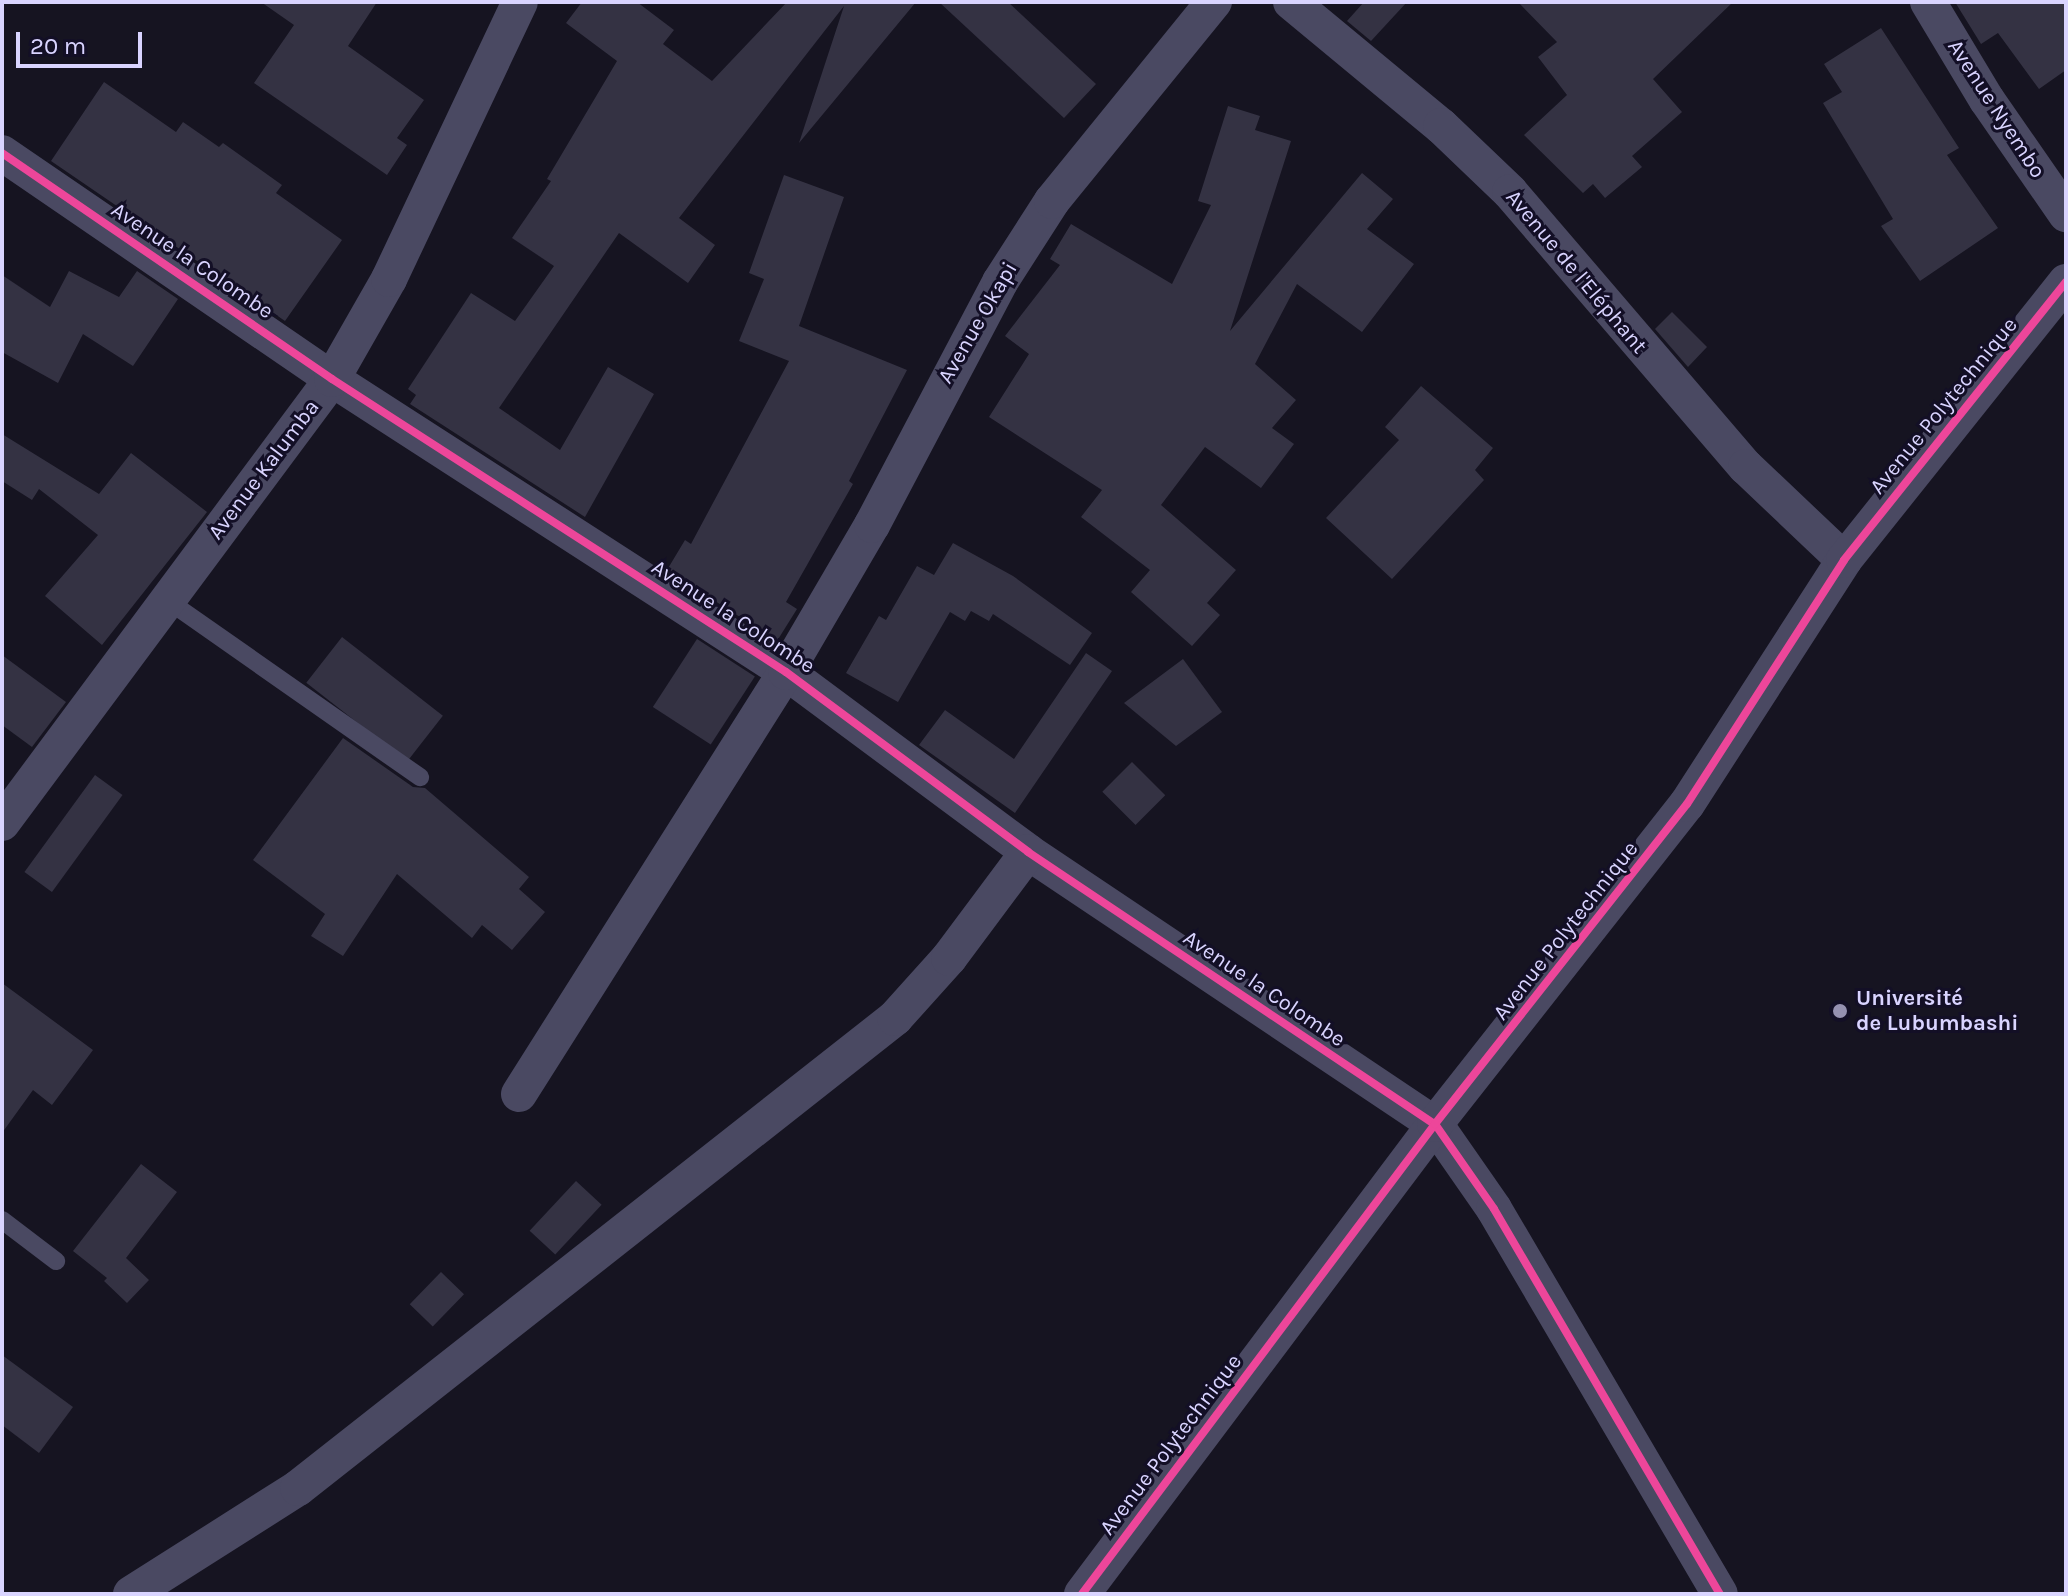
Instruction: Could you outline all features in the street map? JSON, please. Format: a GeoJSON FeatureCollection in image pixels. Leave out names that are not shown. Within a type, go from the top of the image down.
{"type":"FeatureCollection","features":[{"type":"Feature","properties":{"kind":"street","name":"Avenue Kalumba"},"geometry":{"type":"LineString","coordinates":[[2,823],[332,379],[389,279],[520,2]]}},
{"type":"Feature","properties":{"kind":"street","name":"Avenue Okapi"},"geometry":{"type":"LineString","coordinates":[[519,1094],[786,672],[872,525],[1000,282],[1052,201],[1214,2]]}},
{"type":"Feature","properties":{"kind":"street","name":"Avenue de l'Eléphant"},"geometry":{"type":"LineString","coordinates":[[1291,2],[1441,126],[1510,192],[1746,467],[1844,560]]}},
{"type":"Feature","properties":{"kind":"street","name":"Avenue Nyembo"},"geometry":{"type":"LineString","coordinates":[[1928,2],[1987,100],[2066,214]]}},
{"type":"Feature","properties":{"kind":"street","name":"Avenue la Colombe"},"geometry":{"type":"LineString","coordinates":[[2,153],[332,379],[786,672],[1028,852],[1435,1124]]}},
{"type":"Feature","properties":{"kind":"street","name":"Avenue Polytechnique"},"geometry":{"type":"LineString","coordinates":[[1082,1594],[1435,1124],[1687,804],[1844,560],[2064,293]]}},
{"type":"Feature","properties":{"kind":"street"},"geometry":{"type":"LineString","coordinates":[[131,1594],[298,1488],[895,1018],[949,958],[1028,852]]}},
{"type":"Feature","properties":{"kind":"street"},"geometry":{"type":"LineString","coordinates":[[1435,1124],[1494,1209],[1720,1594]]}},
{"type":"Feature","properties":{"kind":"lane"},"geometry":{"type":"LineString","coordinates":[[167,600],[420,777]]}},
{"type":"Feature","properties":{"kind":"lane"},"geometry":{"type":"LineString","coordinates":[[2,1220],[56,1261]]}},
{"type":"Feature","properties":{"kind":"building"},"geometry":{"type":"Polygon","coordinates":[[[261,2],[377,2],[348,46],[424,100],[397,138],[407,145],[387,175],[254,83],[294,25],[261,2]]]}},
{"type":"Feature","properties":{"kind":"building"},"geometry":{"type":"Polygon","coordinates":[[[582,2],[637,2],[674,30],[663,44],[712,81],[787,2],[916,2],[799,143],[844,6],[679,218],[715,245],[688,283],[619,233],[499,408],[560,450],[608,367],[654,394],[585,517],[410,404],[416,395],[408,389],[471,293],[515,321],[554,266],[512,238],[551,181],[547,179],[617,61],[566,23],[582,2]]]}},
{"type":"Feature","properties":{"kind":"building"},"geometry":{"type":"Polygon","coordinates":[[[939,2],[1008,2],[1096,84],[1064,118],[939,2]]]}},
{"type":"Feature","properties":{"kind":"building"},"geometry":{"type":"Polygon","coordinates":[[[1364,2],[1407,2],[1371,41],[1347,21],[1364,2]]]}},
{"type":"Feature","properties":{"kind":"building"},"geometry":{"type":"Polygon","coordinates":[[[1518,2],[1733,2],[1653,79],[1682,112],[1632,156],[1642,167],[1605,198],[1593,184],[1583,193],[1524,135],[1567,95],[1538,57],[1557,42],[1518,2]]]}},
{"type":"Feature","properties":{"kind":"building"},"geometry":{"type":"Polygon","coordinates":[[[1955,2],[2066,2],[2066,70],[2039,89],[1998,33],[1981,44],[1955,2]]]}},
{"type":"Feature","properties":{"kind":"building"},"geometry":{"type":"Polygon","coordinates":[[[1881,28],[1959,148],[1947,155],[1998,228],[1920,281],[1881,226],[1893,219],[1823,103],[1842,92],[1824,64],[1881,28]]]}},
{"type":"Feature","properties":{"kind":"building"},"geometry":{"type":"Polygon","coordinates":[[[104,82],[176,132],[183,122],[219,147],[223,143],[282,185],[276,193],[342,240],[285,321],[51,161],[104,82]]]}},
{"type":"Feature","properties":{"kind":"building"},"geometry":{"type":"Polygon","coordinates":[[[1228,106],[1260,116],[1255,130],[1291,141],[1230,331],[1362,173],[1393,199],[1367,229],[1414,264],[1362,332],[1297,284],[1255,364],[1296,400],[1272,428],[1294,444],[1261,488],[1205,447],[1161,505],[1236,570],[1207,603],[1220,615],[1192,646],[1131,592],[1150,570],[1081,517],[1102,490],[989,417],[1029,354],[1005,336],[1060,265],[1050,259],[1071,224],[1172,284],[1211,205],[1198,201],[1228,106]]]}},
{"type":"Feature","properties":{"kind":"building"},"geometry":{"type":"Polygon","coordinates":[[[784,175],[844,197],[799,326],[907,370],[849,481],[853,484],[786,602],[797,609],[777,641],[667,570],[685,540],[691,544],[789,361],[739,341],[764,279],[749,273],[784,175]]]}},
{"type":"Feature","properties":{"kind":"building"},"geometry":{"type":"Polygon","coordinates":[[[69,271],[119,297],[137,271],[178,299],[133,366],[83,334],[58,383],[2,352],[2,275],[50,307],[69,271]]]}},
{"type":"Feature","properties":{"kind":"building"},"geometry":{"type":"Polygon","coordinates":[[[1672,312],[1707,347],[1688,367],[1655,329],[1672,312]]]}},
{"type":"Feature","properties":{"kind":"building"},"geometry":{"type":"Polygon","coordinates":[[[1421,386],[1493,448],[1475,470],[1484,480],[1392,579],[1326,518],[1399,440],[1385,427],[1421,386]]]}},
{"type":"Feature","properties":{"kind":"building"},"geometry":{"type":"Polygon","coordinates":[[[2,434],[99,494],[131,453],[207,512],[102,645],[45,596],[98,535],[39,489],[32,500],[2,481],[2,434]]]}},
{"type":"Feature","properties":{"kind":"building"},"geometry":{"type":"Polygon","coordinates":[[[953,543],[1013,576],[1092,633],[1070,665],[993,614],[989,621],[971,611],[965,621],[950,612],[898,702],[846,673],[879,616],[886,620],[917,566],[934,575],[953,543]]]}},
{"type":"Feature","properties":{"kind":"building"},"geometry":{"type":"Polygon","coordinates":[[[342,637],[443,716],[407,762],[306,683],[342,637]]]}},
{"type":"Feature","properties":{"kind":"building"},"geometry":{"type":"Polygon","coordinates":[[[697,639],[755,677],[711,745],[653,707],[697,639]]]}},
{"type":"Feature","properties":{"kind":"building"},"geometry":{"type":"Polygon","coordinates":[[[1086,653],[1112,671],[1015,813],[919,745],[945,710],[1014,759],[1086,653]]]}},
{"type":"Feature","properties":{"kind":"building"},"geometry":{"type":"Polygon","coordinates":[[[2,655],[66,702],[32,747],[2,725],[2,655]]]}},
{"type":"Feature","properties":{"kind":"building"},"geometry":{"type":"Polygon","coordinates":[[[1183,659],[1222,712],[1176,746],[1124,703],[1183,659]]]}},
{"type":"Feature","properties":{"kind":"building"},"geometry":{"type":"Polygon","coordinates":[[[343,738],[413,787],[425,788],[529,877],[519,889],[545,912],[512,950],[482,925],[472,938],[397,874],[343,956],[311,936],[325,914],[253,860],[343,738]]]}},
{"type":"Feature","properties":{"kind":"building"},"geometry":{"type":"Polygon","coordinates":[[[1132,762],[1165,795],[1136,825],[1102,792],[1132,762]]]}},
{"type":"Feature","properties":{"kind":"building"},"geometry":{"type":"Polygon","coordinates":[[[95,775],[123,795],[52,892],[24,872],[95,775]]]}},
{"type":"Feature","properties":{"kind":"building"},"geometry":{"type":"Polygon","coordinates":[[[2,983],[93,1050],[52,1105],[33,1090],[2,1133],[2,983]]]}},
{"type":"Feature","properties":{"kind":"building"},"geometry":{"type":"Polygon","coordinates":[[[141,1164],[177,1192],[126,1258],[149,1280],[127,1303],[104,1281],[107,1278],[73,1251],[141,1164]]]}},
{"type":"Feature","properties":{"kind":"building"},"geometry":{"type":"Polygon","coordinates":[[[576,1181],[602,1205],[555,1255],[530,1231],[576,1181]]]}},
{"type":"Feature","properties":{"kind":"building"},"geometry":{"type":"Polygon","coordinates":[[[441,1272],[464,1294],[433,1327],[410,1304],[441,1272]]]}},
{"type":"Feature","properties":{"kind":"building"},"geometry":{"type":"Polygon","coordinates":[[[2,1355],[73,1407],[39,1453],[2,1425],[2,1355]]]}},
{"type":"Feature","properties":{"kind":"cycle path"},"geometry":{"type":"LineString","coordinates":[[2,153],[332,379],[786,672],[1028,852],[1435,1124],[1494,1209],[1720,1594]]}},
{"type":"Feature","properties":{"kind":"cycle path"},"geometry":{"type":"LineString","coordinates":[[1082,1594],[1435,1124],[1687,804],[1844,560],[2066,282]]}},
{"type":"Feature","properties":{"kind":"place","name":"Université de Lubumbashi"},"geometry":{"type":"Point","coordinates":[1840,1011]}}]}
